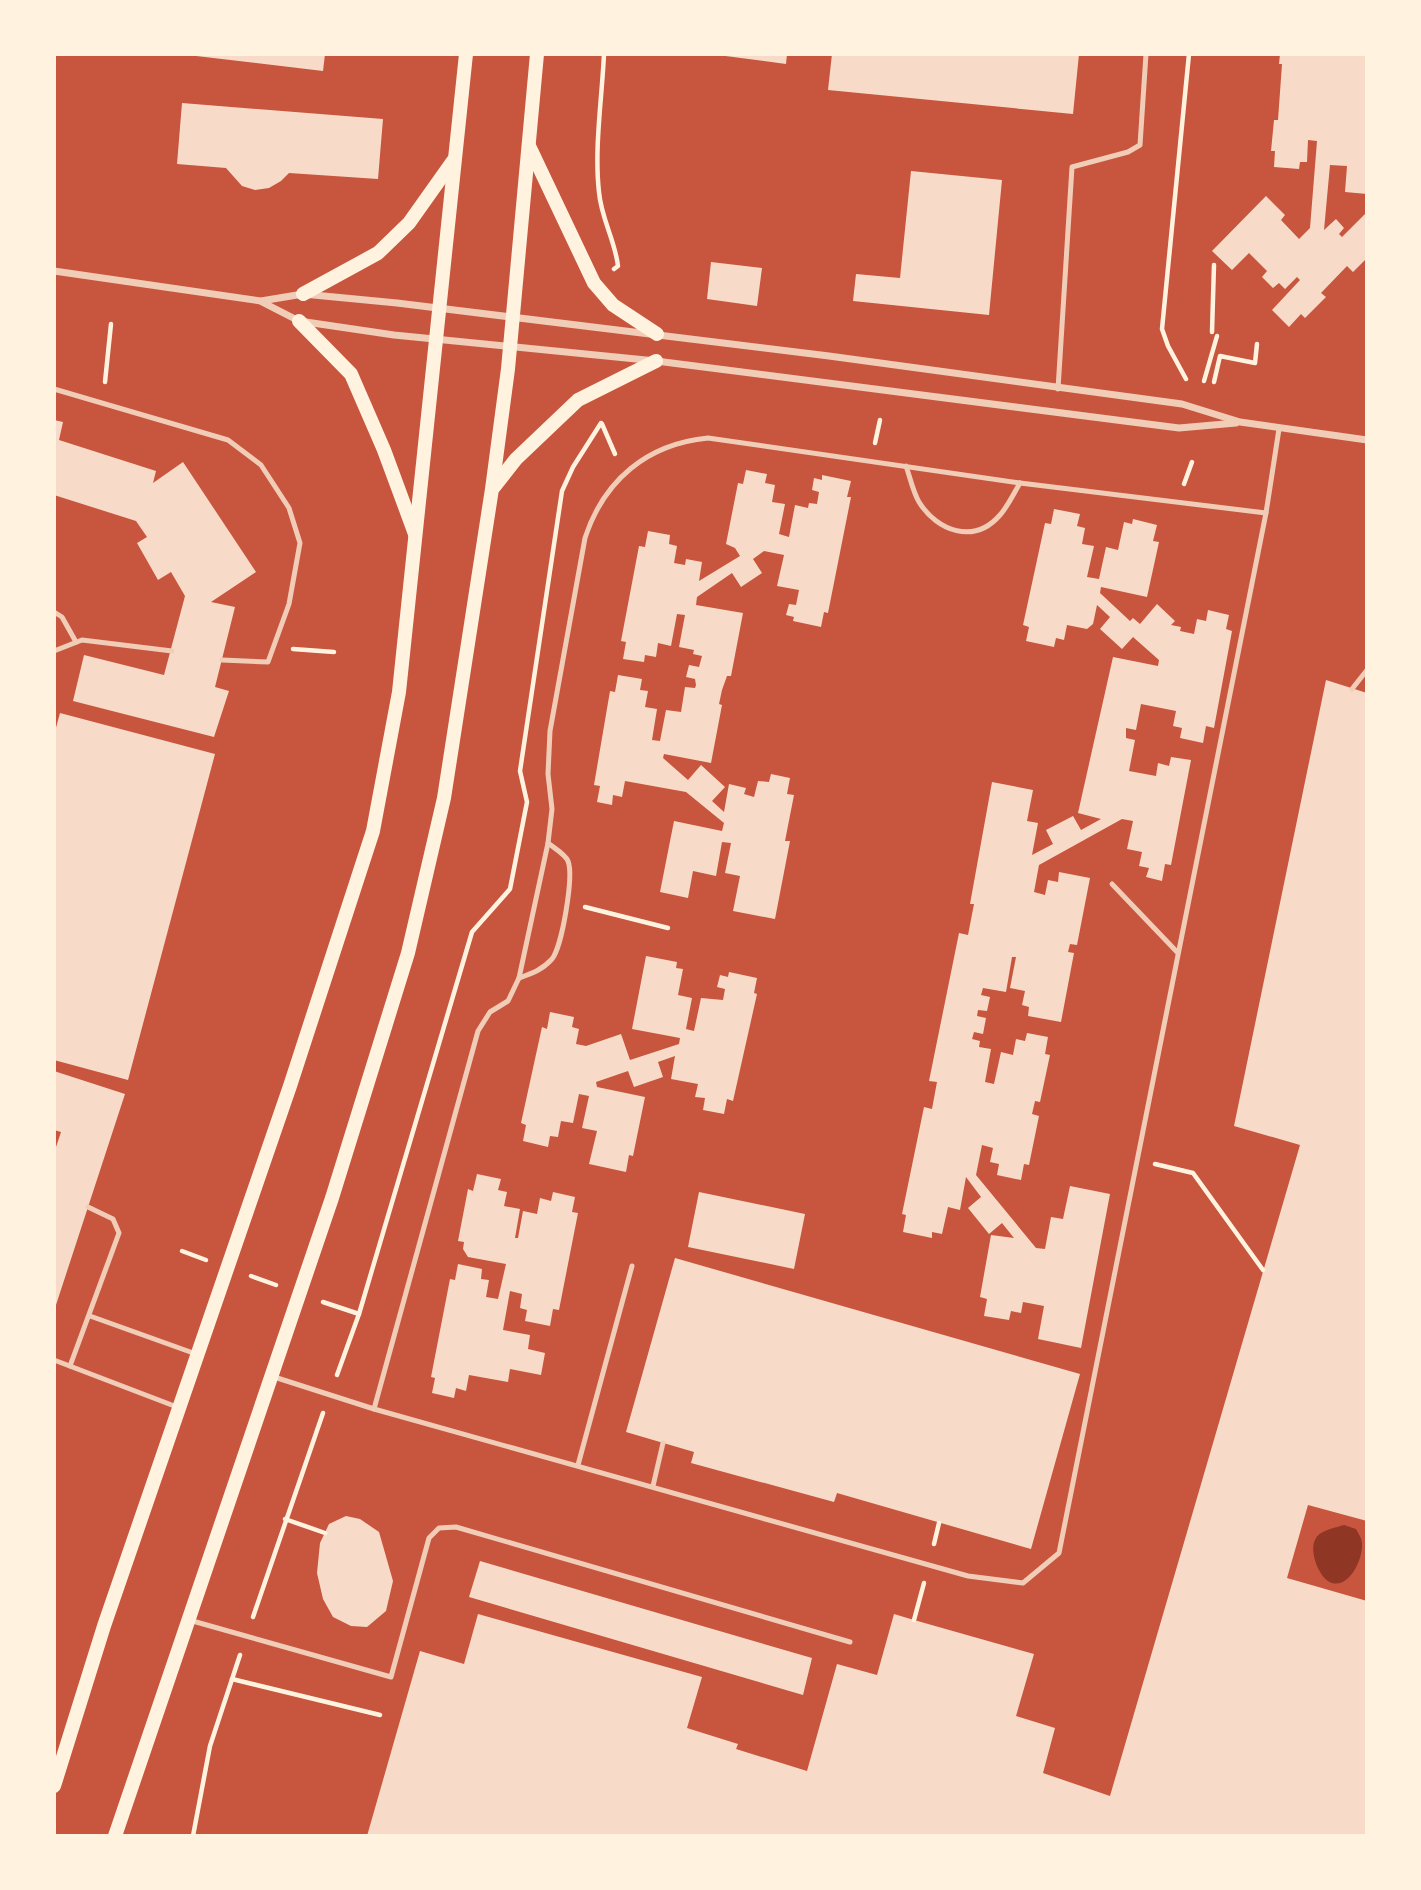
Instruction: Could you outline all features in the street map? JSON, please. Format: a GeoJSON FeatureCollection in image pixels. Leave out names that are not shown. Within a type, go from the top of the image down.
{"type":"FeatureCollection","features":[{"type":"Feature","properties":{"kind":"main road"},"geometry":{"type":"LineString","coordinates":[[54,1786],[103,1626],[290,1086],[373,831],[398,692],[466,54]]}},
{"type":"Feature","properties":{"kind":"main road"},"geometry":{"type":"LineString","coordinates":[[115,1836],[332,1198],[408,953],[444,798],[492,489],[513,318],[537,54]]}},
{"type":"Feature","properties":{"kind":"main road"},"geometry":{"type":"LineString","coordinates":[[528,145],[594,283],[612,305],[657,334]]}},
{"type":"Feature","properties":{"kind":"main road"},"geometry":{"type":"LineString","coordinates":[[303,295],[378,253],[409,223],[456,157]]}},
{"type":"Feature","properties":{"kind":"main road"},"geometry":{"type":"LineString","coordinates":[[299,321],[351,374],[384,450],[416,539]]}},
{"type":"Feature","properties":{"kind":"main road"},"geometry":{"type":"LineString","coordinates":[[492,489],[516,459],[578,400],[656,360]]}},
{"type":"Feature","properties":{"kind":"street"},"geometry":{"type":"LineString","coordinates":[[54,271],[261,301],[303,295],[657,334],[1182,404],[1240,422],[1367,440]]}},
{"type":"Feature","properties":{"kind":"street"},"geometry":{"type":"LineString","coordinates":[[261,301],[299,321],[437,340],[656,360],[1179,428],[1240,422]]}},
{"type":"Feature","properties":{"kind":"lane"},"geometry":{"type":"LineString","coordinates":[[1058,388],[1073,167],[1128,152],[1140,145],[1146,54]]}},
{"type":"Feature","properties":{"kind":"lane"},"geometry":{"type":"LineString","coordinates":[[54,389],[228,440],[261,465],[289,508],[300,543],[289,604],[268,662],[222,660]]}},
{"type":"Feature","properties":{"kind":"lane"},"geometry":{"type":"LineString","coordinates":[[271,1376],[374,1409],[968,1576],[1023,1583],[1059,1553],[1266,513],[1279,429]]}},
{"type":"Feature","properties":{"kind":"lane"},"geometry":{"type":"LineString","coordinates":[[374,1409],[478,1031],[490,1012],[509,1001],[519,978],[548,843],[552,809],[548,774],[550,731],[585,538],[594,510],[607,490],[643,460],[681,441],[708,438],[1266,513]]}},
{"type":"Feature","properties":{"kind":"lane"},"geometry":{"type":"LineString","coordinates":[[906,466],[918,500],[935,523],[963,533],[980,530],[1000,516],[1020,482]]}},
{"type":"Feature","properties":{"kind":"lane"},"geometry":{"type":"LineString","coordinates":[[54,612],[62,617],[76,642]]}},
{"type":"Feature","properties":{"kind":"lane"},"geometry":{"type":"LineString","coordinates":[[54,651],[76,642],[172,651]]}},
{"type":"Feature","properties":{"kind":"lane"},"geometry":{"type":"LineString","coordinates":[[1352,689],[1367,670]]}},
{"type":"Feature","properties":{"kind":"lane"},"geometry":{"type":"LineString","coordinates":[[519,978],[539,972],[555,956],[571,876],[567,859],[548,843]]}},
{"type":"Feature","properties":{"kind":"lane"},"geometry":{"type":"LineString","coordinates":[[1112,884],[1178,953]]}},
{"type":"Feature","properties":{"kind":"lane"},"geometry":{"type":"LineString","coordinates":[[70,1366],[119,1233],[113,1219],[88,1207]]}},
{"type":"Feature","properties":{"kind":"lane"},"geometry":{"type":"LineString","coordinates":[[578,1465],[632,1266]]}},
{"type":"Feature","properties":{"kind":"lane"},"geometry":{"type":"LineString","coordinates":[[90,1316],[197,1355]]}},
{"type":"Feature","properties":{"kind":"lane"},"geometry":{"type":"LineString","coordinates":[[54,1360],[177,1407]]}},
{"type":"Feature","properties":{"kind":"lane"},"geometry":{"type":"LineString","coordinates":[[653,1486],[663,1443]]}},
{"type":"Feature","properties":{"kind":"lane"},"geometry":{"type":"LineString","coordinates":[[188,1620],[391,1677],[429,1538],[439,1528],[456,1527],[850,1642]]}},
{"type":"Feature","properties":{"kind":"path"},"geometry":{"type":"LineString","coordinates":[[604,54],[598,190],[603,218],[615,246],[618,266]]}},
{"type":"Feature","properties":{"kind":"path"},"geometry":{"type":"LineString","coordinates":[[1186,379],[1162,329],[1189,54]]}},
{"type":"Feature","properties":{"kind":"path"},"geometry":{"type":"LineString","coordinates":[[1204,381],[1214,334],[1214,265]]}},
{"type":"Feature","properties":{"kind":"path"},"geometry":{"type":"LineString","coordinates":[[105,383],[111,324]]}},
{"type":"Feature","properties":{"kind":"path"},"geometry":{"type":"LineString","coordinates":[[1214,382],[1220,356],[1255,363],[1257,344]]}},
{"type":"Feature","properties":{"kind":"path"},"geometry":{"type":"LineString","coordinates":[[193,1836],[210,1746],[285,1519],[359,1314],[472,932],[510,889],[527,802],[520,771],[562,491],[573,467],[601,423],[624,475]]}},
{"type":"Feature","properties":{"kind":"path"},"geometry":{"type":"LineString","coordinates":[[287,649],[334,652]]}},
{"type":"Feature","properties":{"kind":"path"},"geometry":{"type":"LineString","coordinates":[[578,905],[667,928]]}},
{"type":"Feature","properties":{"kind":"path"},"geometry":{"type":"LineString","coordinates":[[1137,1160],[1192,1173],[1264,1270]]}},
{"type":"Feature","properties":{"kind":"path"},"geometry":{"type":"LineString","coordinates":[[181,1251],[220,1265]]}},
{"type":"Feature","properties":{"kind":"path"},"geometry":{"type":"LineString","coordinates":[[245,1274],[283,1287]]}},
{"type":"Feature","properties":{"kind":"path"},"geometry":{"type":"LineString","coordinates":[[321,1301],[359,1314]]}},
{"type":"Feature","properties":{"kind":"path"},"geometry":{"type":"LineString","coordinates":[[285,1519],[325,1533]]}},
{"type":"Feature","properties":{"kind":"path"},"geometry":{"type":"LineString","coordinates":[[232,1679],[380,1715]]}},
{"type":"Feature","properties":{"kind":"shaded area"},"geometry":{"type":"Polygon","coordinates":[[[1344,1525],[1356,1529],[1362,1550],[1350,1577],[1332,1583],[1319,1571],[1313,1545],[1320,1534],[1344,1525]]]}},
{"type":"Feature","properties":{"kind":"building"},"geometry":{"type":"Polygon","coordinates":[[[179,54],[325,54],[323,71],[179,54]]]}},
{"type":"Feature","properties":{"kind":"building"},"geometry":{"type":"Polygon","coordinates":[[[710,54],[787,54],[786,64],[710,54]]]}},
{"type":"Feature","properties":{"kind":"building"},"geometry":{"type":"Polygon","coordinates":[[[832,54],[1079,54],[1073,114],[828,90],[832,54]]]}},
{"type":"Feature","properties":{"kind":"building"},"geometry":{"type":"Polygon","coordinates":[[[1280,54],[1367,54],[1367,194],[1345,192],[1347,166],[1330,165],[1324,230],[1336,219],[1344,228],[1339,234],[1342,237],[1365,214],[1367,258],[1353,272],[1347,266],[1321,293],[1326,297],[1305,318],[1301,314],[1289,327],[1272,310],[1300,280],[1297,277],[1285,289],[1279,283],[1273,288],[1262,277],[1267,271],[1249,253],[1232,270],[1212,251],[1266,196],[1285,215],[1281,220],[1299,239],[1310,228],[1317,141],[1308,140],[1307,162],[1300,162],[1299,169],[1274,167],[1275,151],[1271,151],[1274,120],[1278,120],[1282,64],[1279,64],[1280,54]]]}},
{"type":"Feature","properties":{"kind":"building"},"geometry":{"type":"Polygon","coordinates":[[[182,103],[383,119],[378,179],[289,173],[269,188],[255,190],[242,186],[226,168],[177,164],[182,103]]]}},
{"type":"Feature","properties":{"kind":"building"},"geometry":{"type":"Polygon","coordinates":[[[911,171],[1002,180],[989,315],[853,301],[856,274],[900,278],[911,171]]]}},
{"type":"Feature","properties":{"kind":"building"},"geometry":{"type":"Polygon","coordinates":[[[711,262],[762,268],[757,306],[707,299],[711,262]]]}},
{"type":"Feature","properties":{"kind":"building"},"geometry":{"type":"Polygon","coordinates":[[[54,420],[63,422],[59,440],[156,471],[153,483],[183,462],[256,572],[211,602],[235,607],[215,687],[229,691],[214,737],[73,701],[84,655],[164,675],[185,596],[171,572],[158,580],[137,543],[147,537],[136,521],[54,495],[54,420]]]}},
{"type":"Feature","properties":{"kind":"building"},"geometry":{"type":"Polygon","coordinates":[[[746,470],[767,474],[765,483],[775,485],[772,502],[785,504],[779,534],[789,537],[795,505],[808,508],[809,503],[817,504],[819,492],[812,490],[814,478],[822,480],[822,475],[851,481],[847,497],[851,497],[828,613],[824,612],[821,627],[793,621],[794,617],[786,615],[789,604],[796,605],[799,590],[777,586],[784,555],[764,551],[753,559],[762,573],[741,587],[732,573],[697,597],[696,605],[743,613],[731,676],[727,676],[722,690],[719,704],[722,705],[711,763],[664,754],[663,758],[688,780],[701,765],[725,787],[712,801],[724,812],[729,784],[746,788],[744,794],[754,797],[758,781],[769,782],[771,774],[790,778],[787,794],[794,795],[785,841],[790,841],[775,919],[733,911],[740,876],[725,873],[731,843],[722,842],[716,876],[693,871],[688,898],[660,892],[674,821],[722,831],[724,823],[686,792],[625,781],[622,797],[613,795],[612,805],[597,802],[600,786],[594,785],[610,691],[615,692],[618,675],[642,679],[640,690],[648,691],[645,707],[657,709],[652,740],[660,741],[666,710],[681,712],[685,687],[695,688],[696,685],[695,679],[686,677],[689,665],[699,667],[702,656],[693,654],[694,650],[679,647],[685,615],[677,614],[671,646],[658,643],[656,657],[645,655],[644,662],[623,659],[626,642],[621,641],[639,546],[645,547],[648,531],[670,535],[669,544],[677,546],[674,563],[685,565],[686,559],[702,562],[699,581],[740,556],[735,548],[726,544],[738,483],[743,484],[746,470]]]}},
{"type":"Feature","properties":{"kind":"building"},"geometry":{"type":"Polygon","coordinates":[[[1054,509],[1080,514],[1077,526],[1085,528],[1082,544],[1094,546],[1087,577],[1099,579],[1106,547],[1118,550],[1124,522],[1132,524],[1133,519],[1157,525],[1153,541],[1159,542],[1147,597],[1101,587],[1100,593],[1130,621],[1133,618],[1140,624],[1157,604],[1175,621],[1171,625],[1181,627],[1180,631],[1194,634],[1197,619],[1206,621],[1208,610],[1229,615],[1226,629],[1232,631],[1214,728],[1206,726],[1203,743],[1180,738],[1182,728],[1173,726],[1176,711],[1141,704],[1136,730],[1126,728],[1126,738],[1135,740],[1129,771],[1156,776],[1158,763],[1169,766],[1171,757],[1191,760],[1171,865],[1165,864],[1162,881],[1146,877],[1149,868],[1139,866],[1142,852],[1127,849],[1133,821],[1122,819],[1039,865],[1034,892],[1045,895],[1048,880],[1058,882],[1059,872],[1090,878],[1077,945],[1070,944],[1068,952],[1074,953],[1061,1022],[1028,1016],[1029,1007],[1022,1005],[1025,991],[1010,988],[1016,957],[1012,957],[1006,992],[983,988],[981,995],[990,997],[987,1011],[978,1010],[977,1016],[986,1018],[983,1034],[974,1032],[972,1039],[980,1041],[979,1047],[991,1049],[985,1082],[994,1084],[1001,1052],[1013,1055],[1016,1039],[1025,1041],[1027,1033],[1048,1037],[1045,1054],[1050,1055],[1040,1102],[1035,1101],[1032,1114],[1039,1116],[1029,1165],[1024,1164],[1021,1180],[997,1175],[999,1164],[990,1162],[993,1148],[982,1145],[976,1175],[1036,1248],[1045,1249],[1051,1217],[1063,1219],[1070,1186],[1110,1194],[1081,1348],[1038,1339],[1044,1306],[1023,1302],[1021,1313],[1011,1311],[1009,1320],[984,1316],[987,1299],[980,1297],[991,1235],[1014,1238],[1002,1223],[989,1234],[968,1208],[981,1197],[966,1177],[960,1210],[948,1207],[942,1234],[932,1232],[932,1238],[903,1232],[906,1215],[902,1214],[924,1107],[932,1109],[937,1082],[929,1081],[959,933],[968,935],[974,904],[970,904],[992,782],[1033,790],[1027,821],[1038,823],[1032,855],[1053,844],[1046,830],[1073,816],[1081,830],[1101,819],[1078,813],[1113,657],[1158,666],[1159,660],[1133,637],[1122,649],[1100,629],[1110,617],[1097,605],[1093,624],[1087,629],[1067,625],[1064,640],[1056,638],[1054,647],[1026,641],[1029,627],[1023,625],[1045,523],[1051,524],[1054,509]]]}},
{"type":"Feature","properties":{"kind":"building"},"geometry":{"type":"Polygon","coordinates":[[[1326,680],[1367,693],[1367,1521],[1308,1505],[1287,1578],[1367,1601],[1367,1836],[367,1836],[420,1651],[464,1664],[478,1614],[702,1677],[687,1728],[738,1744],[736,1749],[807,1771],[837,1664],[877,1675],[894,1614],[1034,1654],[1016,1716],[1055,1728],[1043,1773],[1110,1796],[1300,1145],[1234,1126],[1326,680]]]}},
{"type":"Feature","properties":{"kind":"building"},"geometry":{"type":"Polygon","coordinates":[[[60,713],[215,754],[128,1080],[54,1060],[54,735],[60,713]]]}},
{"type":"Feature","properties":{"kind":"building"},"geometry":{"type":"Polygon","coordinates":[[[646,956],[677,962],[676,968],[683,969],[678,995],[692,998],[686,1029],[694,1031],[701,998],[723,1000],[725,989],[717,987],[720,975],[728,977],[729,972],[757,978],[754,993],[757,994],[733,1101],[727,1099],[724,1114],[703,1110],[705,1098],[695,1097],[698,1084],[671,1079],[675,1056],[658,1062],[663,1077],[634,1087],[628,1071],[596,1082],[597,1087],[645,1097],[633,1156],[629,1155],[626,1172],[589,1164],[597,1131],[582,1128],[589,1096],[579,1094],[573,1123],[561,1121],[558,1137],[550,1136],[548,1147],[523,1141],[526,1125],[521,1123],[542,1027],[547,1029],[550,1012],[574,1017],[572,1027],[579,1029],[576,1044],[586,1046],[621,1034],[630,1060],[679,1044],[680,1038],[632,1029],[646,956]]]}},
{"type":"Feature","properties":{"kind":"building"},"geometry":{"type":"Polygon","coordinates":[[[54,1071],[125,1094],[55,1308],[54,1153],[61,1132],[54,1130],[54,1071]]]}},
{"type":"Feature","properties":{"kind":"building"},"geometry":{"type":"Polygon","coordinates":[[[477,1174],[501,1179],[498,1190],[507,1192],[504,1206],[520,1209],[515,1238],[518,1238],[523,1211],[537,1214],[540,1198],[551,1201],[553,1192],[575,1197],[572,1212],[578,1213],[559,1310],[553,1309],[550,1326],[525,1321],[527,1310],[520,1308],[522,1294],[510,1291],[503,1330],[530,1335],[528,1349],[545,1353],[541,1375],[510,1369],[508,1382],[469,1375],[466,1391],[456,1388],[454,1398],[432,1393],[435,1378],[431,1377],[450,1279],[455,1280],[458,1264],[482,1269],[481,1279],[489,1280],[486,1297],[498,1299],[506,1264],[468,1257],[463,1249],[464,1242],[458,1241],[468,1189],[473,1191],[477,1174]]]}},
{"type":"Feature","properties":{"kind":"building"},"geometry":{"type":"Polygon","coordinates":[[[699,1192],[805,1214],[794,1269],[688,1247],[699,1192]]]}},
{"type":"Feature","properties":{"kind":"building"},"geometry":{"type":"Polygon","coordinates":[[[675,1258],[1080,1374],[1031,1549],[837,1493],[834,1502],[691,1463],[694,1452],[626,1432],[675,1258]]]}},
{"type":"Feature","properties":{"kind":"building"},"geometry":{"type":"Polygon","coordinates":[[[346,1516],[360,1519],[379,1532],[393,1581],[386,1611],[367,1627],[351,1626],[333,1617],[323,1599],[317,1573],[320,1543],[329,1524],[346,1516]]]}},
{"type":"Feature","properties":{"kind":"building"},"geometry":{"type":"Polygon","coordinates":[[[480,1561],[812,1658],[803,1695],[469,1597],[480,1561]]]}}]}
